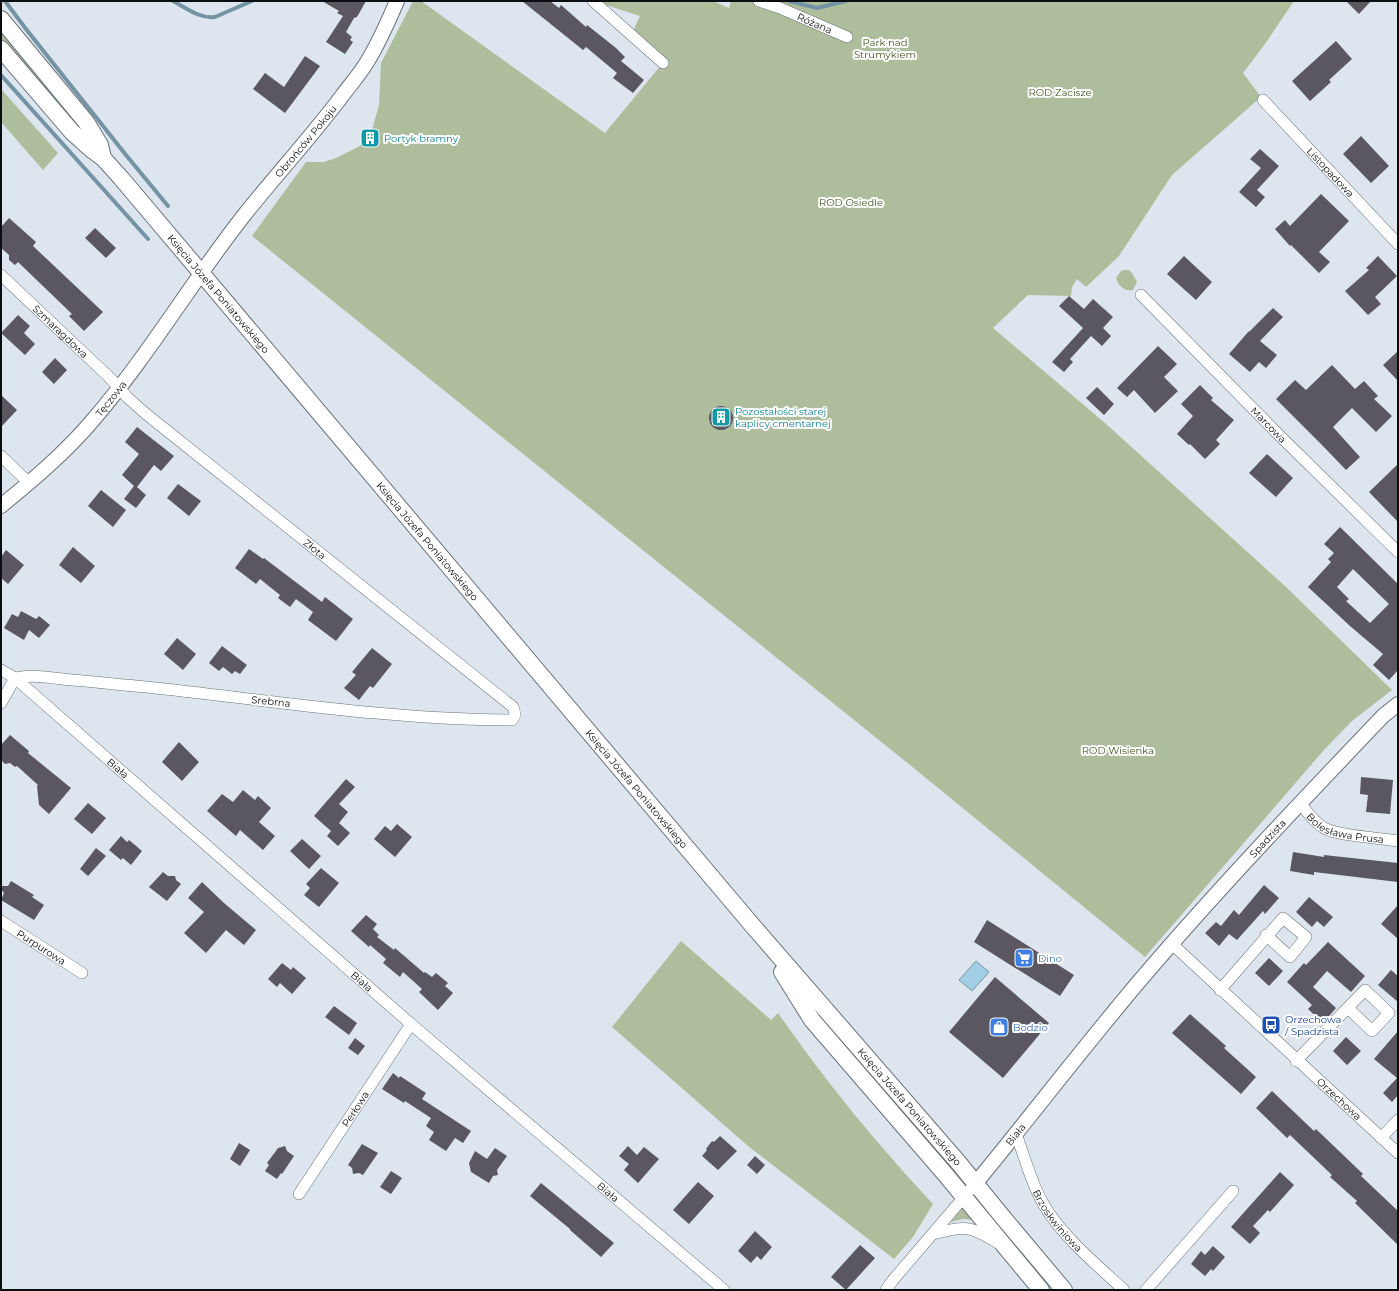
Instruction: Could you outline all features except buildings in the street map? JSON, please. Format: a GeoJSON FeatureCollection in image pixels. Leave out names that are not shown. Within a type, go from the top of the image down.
{"type":"FeatureCollection","features":[{"type":"Feature","properties":{"kind":"main road","name":"Księcia Józefa Poniatowskiego"},"geometry":{"type":"LineString","coordinates":[[1,19],[86,122],[100,145],[103,158]]}},
{"type":"Feature","properties":{"kind":"main road","name":"Księcia Józefa Poniatowskiego"},"geometry":{"type":"LineString","coordinates":[[1,49],[72,132],[103,158],[752,925],[958,1162],[1064,1290]]}},
{"type":"Feature","properties":{"kind":"main road","name":"Księcia Józefa Poniatowskiego"},"geometry":{"type":"LineString","coordinates":[[752,925],[812,1020],[964,1197],[1040,1290]]}},
{"type":"Feature","properties":{"kind":"street","name":"Obrońców Pokoju"},"geometry":{"type":"LineString","coordinates":[[201,273],[245,214],[305,144],[357,77],[367,62],[397,1]]}},
{"type":"Feature","properties":{"kind":"street"},"geometry":{"type":"LineString","coordinates":[[593,1],[663,63]]}},
{"type":"Feature","properties":{"kind":"street","name":"Różana"},"geometry":{"type":"LineString","coordinates":[[759,1],[780,8],[847,37]]}},
{"type":"Feature","properties":{"kind":"street","name":"Listopadowa"},"geometry":{"type":"LineString","coordinates":[[1263,100],[1398,244]]}},
{"type":"Feature","properties":{"kind":"street","name":"Tęczowa"},"geometry":{"type":"LineString","coordinates":[[1,506],[66,449],[93,420],[120,388],[201,273]]}},
{"type":"Feature","properties":{"kind":"street","name":"Szmaragdowa"},"geometry":{"type":"LineString","coordinates":[[1,275],[120,388]]}},
{"type":"Feature","properties":{"kind":"street","name":"Marcowa"},"geometry":{"type":"LineString","coordinates":[[1141,295],[1280,436],[1398,552]]}},
{"type":"Feature","properties":{"kind":"street","name":"Złota"},"geometry":{"type":"LineString","coordinates":[[120,388],[146,414],[512,707]]}},
{"type":"Feature","properties":{"kind":"street"},"geometry":{"type":"LineString","coordinates":[[1,456],[29,483]]}},
{"type":"Feature","properties":{"kind":"street","name":"Biała"},"geometry":{"type":"LineString","coordinates":[[1,670],[15,678],[411,1024],[724,1290]]}},
{"type":"Feature","properties":{"kind":"street","name":"Srebrna"},"geometry":{"type":"LineString","coordinates":[[15,678],[24,676],[50,677],[383,714],[482,720],[512,720],[515,717],[515,711],[512,707]]}},
{"type":"Feature","properties":{"kind":"street"},"geometry":{"type":"LineString","coordinates":[[1,703],[15,678]]}},
{"type":"Feature","properties":{"kind":"street","name":"Spadzista"},"geometry":{"type":"LineString","coordinates":[[1143,977],[1240,867],[1383,716],[1398,704]]}},
{"type":"Feature","properties":{"kind":"street","name":"Bolesława Prusa"},"geometry":{"type":"LineString","coordinates":[[1300,803],[1310,816],[1324,828],[1340,833],[1398,841]]}},
{"type":"Feature","properties":{"kind":"street","name":"Purpurowa"},"geometry":{"type":"LineString","coordinates":[[1,921],[82,973]]}},
{"type":"Feature","properties":{"kind":"street"},"geometry":{"type":"LineString","coordinates":[[1220,990],[1266,935]]}},
{"type":"Feature","properties":{"kind":"street","name":"Orzechowa"},"geometry":{"type":"LineString","coordinates":[[1172,944],[1296,1061],[1398,1153]]}},
{"type":"Feature","properties":{"kind":"street","name":"Biała"},"geometry":{"type":"LineString","coordinates":[[886,1290],[975,1184],[1143,977]]}},
{"type":"Feature","properties":{"kind":"street"},"geometry":{"type":"LineString","coordinates":[[1296,1061],[1348,1008]]}},
{"type":"Feature","properties":{"kind":"street","name":"Perłowa"},"geometry":{"type":"LineString","coordinates":[[300,1194],[411,1024]]}},
{"type":"Feature","properties":{"kind":"street"},"geometry":{"type":"LineString","coordinates":[[1381,1138],[1398,1120]]}},
{"type":"Feature","properties":{"kind":"street","name":"Brzoskwiniowa"},"geometry":{"type":"LineString","coordinates":[[1016,1134],[1041,1199],[1057,1224],[1124,1290]]}},
{"type":"Feature","properties":{"kind":"street"},"geometry":{"type":"LineString","coordinates":[[1146,1290],[1233,1191]]}},
{"type":"Feature","properties":{"kind":"street"},"geometry":{"type":"LineString","coordinates":[[933,1234],[958,1228],[967,1228],[984,1235],[1004,1247]]}},
{"type":"Feature","properties":{"kind":"green space"},"geometry":{"type":"Polygon","coordinates":[[[413,1],[421,1],[605,133],[666,59],[633,31],[640,16],[606,5],[599,1],[713,1],[729,8],[731,1],[1294,1],[1243,73],[1261,97],[1172,175],[1119,256],[1086,287],[1077,279],[1072,287],[1071,296],[1028,295],[993,328],[1105,423],[1285,586],[1392,690],[1352,721],[1324,750],[1145,957],[910,765],[252,236],[306,162],[324,162],[336,158],[358,147],[370,137],[379,105],[381,63],[413,1]]]}},
{"type":"Feature","properties":{"kind":"green space"},"geometry":{"type":"Polygon","coordinates":[[[1,33],[84,132],[84,134],[1,43],[1,33]]]}},
{"type":"Feature","properties":{"kind":"green space"},"geometry":{"type":"Polygon","coordinates":[[[1,89],[58,153],[43,170],[1,122],[1,89]]]}},
{"type":"Feature","properties":{"kind":"green space"},"geometry":{"type":"Polygon","coordinates":[[[1129,270],[1137,282],[1133,290],[1125,289],[1120,286],[1117,281],[1116,278],[1121,271],[1129,270]]]}},
{"type":"Feature","properties":{"kind":"green space"},"geometry":{"type":"Polygon","coordinates":[[[681,941],[771,1020],[778,1013],[852,1112],[933,1204],[913,1237],[894,1259],[748,1146],[612,1027],[681,941]]]}},
{"type":"Feature","properties":{"kind":"green space"},"geometry":{"type":"Polygon","coordinates":[[[963,1207],[974,1220],[963,1219],[951,1222],[963,1207]]]}},
{"type":"Feature","properties":{"kind":"water"},"geometry":{"type":"Polygon","coordinates":[[[976,961],[989,972],[972,991],[959,980],[976,961]]]}},
{"type":"Feature","properties":{"kind":"waterway"},"geometry":{"type":"LineString","coordinates":[[5,1],[168,206]]}},
{"type":"Feature","properties":{"kind":"waterway"},"geometry":{"type":"LineString","coordinates":[[173,1],[199,15],[209,17],[215,17],[252,1]]}},
{"type":"Feature","properties":{"kind":"waterway"},"geometry":{"type":"LineString","coordinates":[[789,1],[817,8],[846,1]]}},
{"type":"Feature","properties":{"kind":"waterway"},"geometry":{"type":"LineString","coordinates":[[1,75],[148,239]]}},
{"type":"Feature","properties":{"kind":"place","name":"Portyk bramny"},"geometry":{"type":"Point","coordinates":[370,138]}},
{"type":"Feature","properties":{"kind":"place","name":"Pozostałości starej kaplicy cmentarnej"},"geometry":{"type":"Point","coordinates":[721,417]}},
{"type":"Feature","properties":{"kind":"place","name":"Dino"},"geometry":{"type":"Point","coordinates":[1024,958]}},
{"type":"Feature","properties":{"kind":"place","name":"Orzechowa / Spadzista"},"geometry":{"type":"Point","coordinates":[1271,1025]}},
{"type":"Feature","properties":{"kind":"place","name":"Bodzio"},"geometry":{"type":"Point","coordinates":[999,1027]}},
{"type":"Feature","properties":{"kind":"park label","name":"Park nad Strumykiem"},"geometry":{"type":"Point","coordinates":[885,48]}},
{"type":"Feature","properties":{"kind":"park label","name":"ROD Zacisze"},"geometry":{"type":"Point","coordinates":[1060,92]}},
{"type":"Feature","properties":{"kind":"park label","name":"ROD Osiedle"},"geometry":{"type":"Point","coordinates":[851,202]}},
{"type":"Feature","properties":{"kind":"park label","name":"ROD Wisienka"},"geometry":{"type":"Point","coordinates":[1118,750]}}]}
